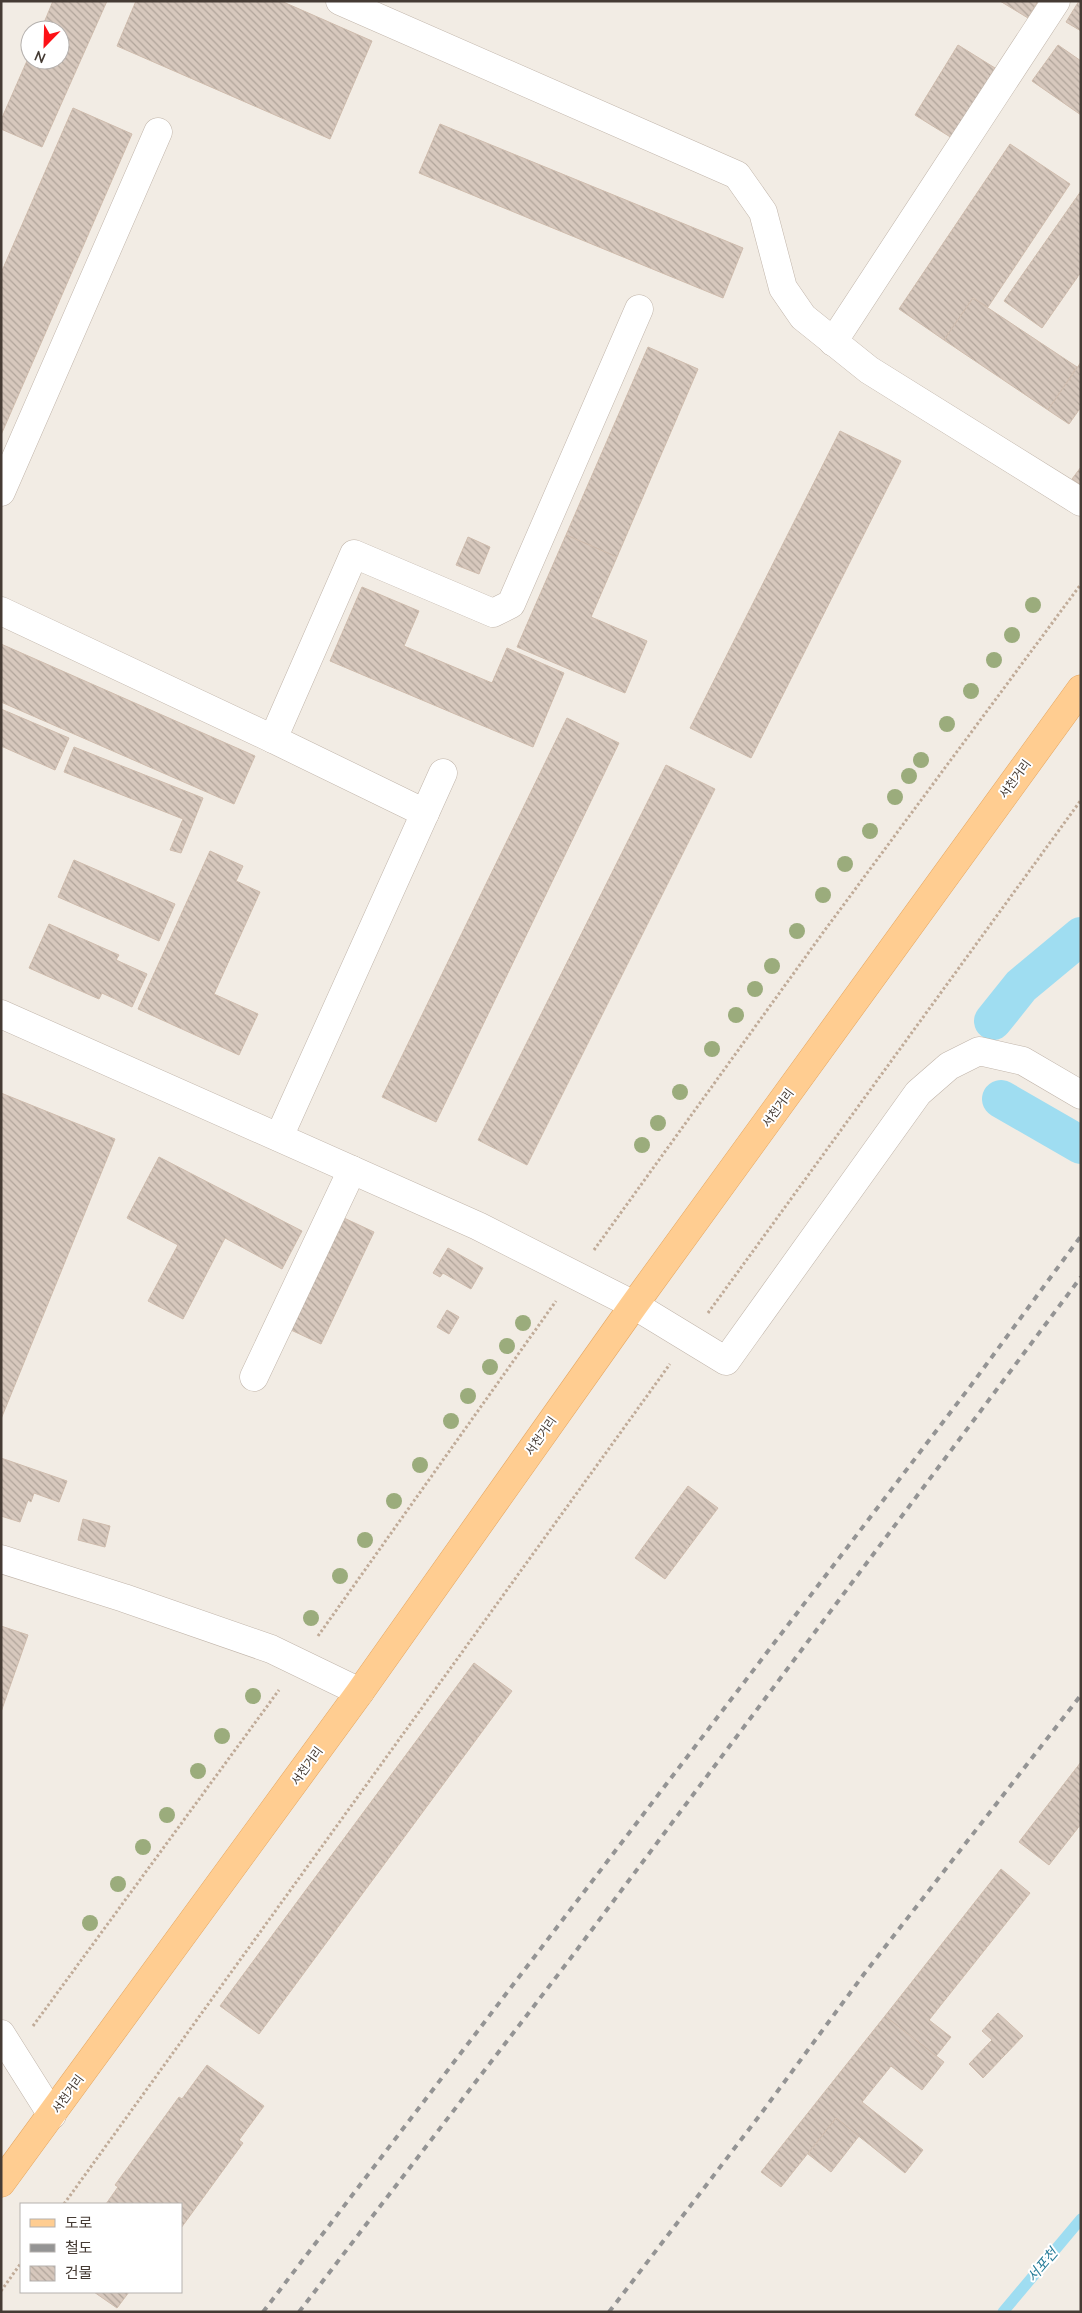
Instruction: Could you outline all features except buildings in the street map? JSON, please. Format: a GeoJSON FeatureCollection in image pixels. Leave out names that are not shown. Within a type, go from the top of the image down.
{"type":"FeatureCollection","features":[{"type":"Feature","properties":{"kind":"main road","name":"서천거리"},"geometry":{"type":"LineString","coordinates":[[1,2183],[360,1692],[634,1305],[1081,689]]}},
{"type":"Feature","properties":{"kind":"street"},"geometry":{"type":"LineString","coordinates":[[340,1],[737,175],[763,212],[783,288],[803,317],[869,370],[1081,502]]}},
{"type":"Feature","properties":{"kind":"street"},"geometry":{"type":"LineString","coordinates":[[833,342],[1056,1]]}},
{"type":"Feature","properties":{"kind":"street"},"geometry":{"type":"LineString","coordinates":[[1,492],[158,132]]}},
{"type":"Feature","properties":{"kind":"street"},"geometry":{"type":"LineString","coordinates":[[273,739],[354,554],[493,613],[511,604],[639,309]]}},
{"type":"Feature","properties":{"kind":"street"},"geometry":{"type":"LineString","coordinates":[[1,612],[273,739],[425,813]]}},
{"type":"Feature","properties":{"kind":"street"},"geometry":{"type":"LineString","coordinates":[[279,1137],[443,773]]}},
{"type":"Feature","properties":{"kind":"street"},"geometry":{"type":"LineString","coordinates":[[1,1014],[478,1226],[634,1305],[726,1361],[918,1093],[949,1066],[980,1050],[1023,1061],[1081,1095]]}},
{"type":"Feature","properties":{"kind":"street"},"geometry":{"type":"LineString","coordinates":[[254,1377],[352,1170]]}},
{"type":"Feature","properties":{"kind":"street"},"geometry":{"type":"LineString","coordinates":[[1,1559],[141,1604],[271,1649],[360,1692]]}},
{"type":"Feature","properties":{"kind":"street"},"geometry":{"type":"LineString","coordinates":[[8,2044],[52,2115]]}},
{"type":"Feature","properties":{"kind":"path"},"geometry":{"type":"LineString","coordinates":[[8,2044],[42,2012],[299,1662],[575,1275],[822,934],[1081,584]]}},
{"type":"Feature","properties":{"kind":"path"},"geometry":{"type":"LineString","coordinates":[[65,2203],[688,1338],[768,1232],[1081,800]]}},
{"type":"Feature","properties":{"kind":"path"},"geometry":{"type":"LineString","coordinates":[[1,2291],[20,2264]]}},
{"type":"Feature","properties":{"kind":"waterway"},"geometry":{"type":"LineString","coordinates":[[993,1021],[1021,986],[1081,936]]}},
{"type":"Feature","properties":{"kind":"waterway"},"geometry":{"type":"LineString","coordinates":[[1001,1099],[1081,1145]]}},
{"type":"Feature","properties":{"kind":"waterway","name":"서포천"},"geometry":{"type":"LineString","coordinates":[[1003,2312],[1081,2219]]}},
{"type":"Feature","properties":{"kind":"railway"},"geometry":{"type":"LineString","coordinates":[[263,2312],[969,1388],[1081,1236]]}},
{"type":"Feature","properties":{"kind":"railway"},"geometry":{"type":"LineString","coordinates":[[299,2312],[570,1959],[1081,1277]]}},
{"type":"Feature","properties":{"kind":"railway"},"geometry":{"type":"LineString","coordinates":[[609,2312],[760,2115],[864,1974],[1081,1695]]}}]}
